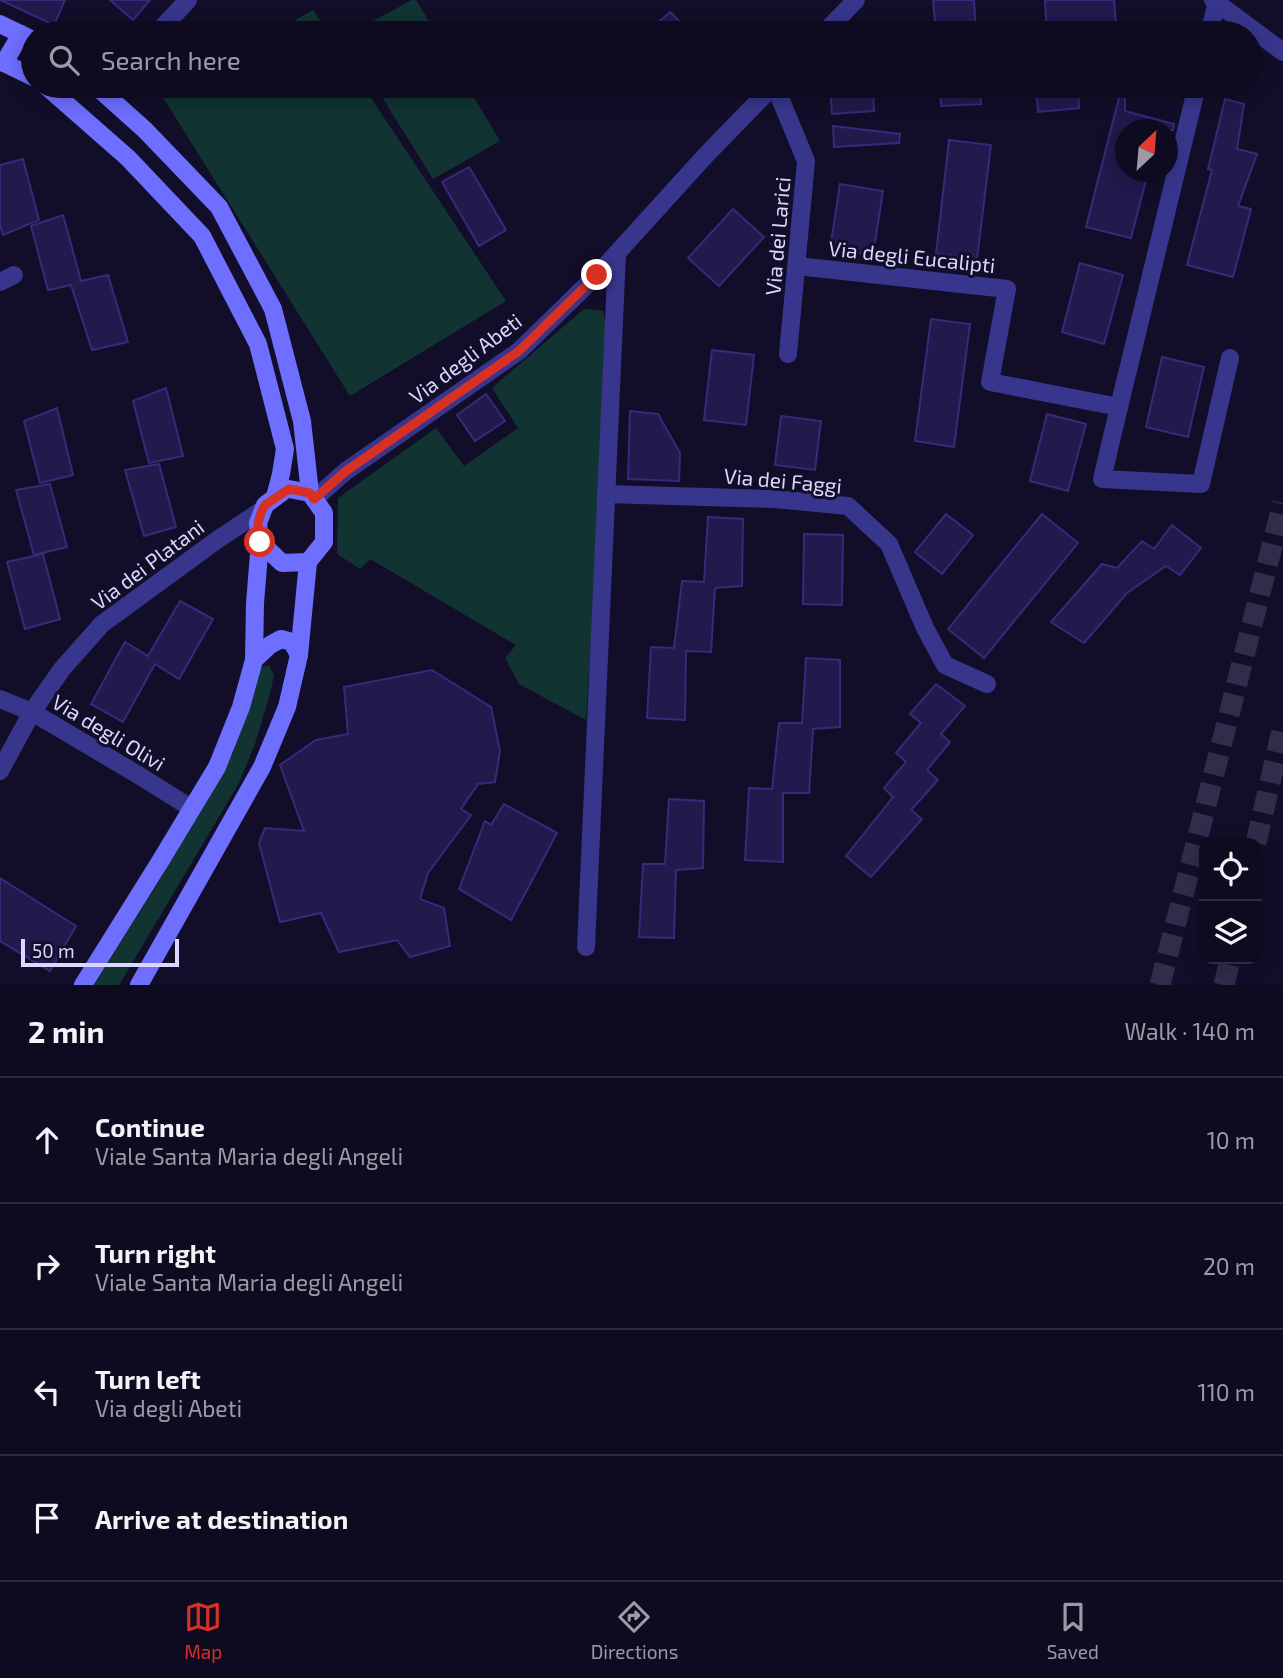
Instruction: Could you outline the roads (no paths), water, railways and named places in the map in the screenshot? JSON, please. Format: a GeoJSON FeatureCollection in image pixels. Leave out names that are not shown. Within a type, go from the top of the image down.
{"type":"FeatureCollection","features":[{"type":"Feature","properties":{"kind":"street"},"geometry":{"type":"LineString","coordinates":[[168,21],[188,0]]}},
{"type":"Feature","properties":{"kind":"street"},"geometry":{"type":"LineString","coordinates":[[836,21],[856,0]]}},
{"type":"Feature","properties":{"kind":"street"},"geometry":{"type":"LineString","coordinates":[[1211,21],[1215,1],[1242,21]]}},
{"type":"Feature","properties":{"kind":"street"},"geometry":{"type":"LineString","coordinates":[[0,24],[21,34]]}},
{"type":"Feature","properties":{"kind":"street"},"geometry":{"type":"LineString","coordinates":[[1262,36],[1283,52]]}},
{"type":"Feature","properties":{"kind":"street"},"geometry":{"type":"LineString","coordinates":[[21,43],[2,62],[21,71]]}},
{"type":"Feature","properties":{"kind":"street"},"geometry":{"type":"LineString","coordinates":[[59,98],[141,171],[202,236],[258,344],[285,450],[275,498]]}},
{"type":"Feature","properties":{"kind":"street"},"geometry":{"type":"LineString","coordinates":[[112,98],[219,207],[273,309],[302,421],[312,496],[324,513],[324,542],[308,562],[299,654],[287,707],[262,767],[139,985]]}},
{"type":"Feature","properties":{"kind":"street","name":"Via degli Abeti"},"geometry":{"type":"LineString","coordinates":[[312,496],[519,351],[597,275],[706,155],[762,98]]}},
{"type":"Feature","properties":{"kind":"street","name":"Via dei Larici"},"geometry":{"type":"LineString","coordinates":[[779,98],[806,161],[788,354]]}},
{"type":"Feature","properties":{"kind":"street"},"geometry":{"type":"LineString","coordinates":[[1194,98],[1102,479],[1201,484],[1230,358]]}},
{"type":"Feature","properties":{"kind":"street"},"geometry":{"type":"LineString","coordinates":[[141,171],[165,151]]}},
{"type":"Feature","properties":{"kind":"street"},"geometry":{"type":"LineString","coordinates":[[586,947],[617,254]]}},
{"type":"Feature","properties":{"kind":"street","name":"Via degli Eucalipti"},"geometry":{"type":"LineString","coordinates":[[797,267],[1007,289],[990,382],[1119,407]]}},
{"type":"Feature","properties":{"kind":"street"},"geometry":{"type":"LineString","coordinates":[[258,344],[281,341]]}},
{"type":"Feature","properties":{"kind":"street"},"geometry":{"type":"LineString","coordinates":[[83,985],[216,767],[241,707],[254,660],[260,542],[258,523],[262,510],[265,505],[289,489],[312,496]]}},
{"type":"Feature","properties":{"kind":"street","name":"Via dei Faggi"},"geometry":{"type":"LineString","coordinates":[[606,494],[775,499],[848,506],[889,544],[925,628],[945,665],[987,684]]}},
{"type":"Feature","properties":{"kind":"street","name":"Via dei Platani"},"geometry":{"type":"LineString","coordinates":[[0,771],[32,712],[62,669],[102,624],[262,510]]}},
{"type":"Feature","properties":{"kind":"street"},"geometry":{"type":"LineString","coordinates":[[260,542],[282,563],[308,562]]}},
{"type":"Feature","properties":{"kind":"street"},"geometry":{"type":"LineString","coordinates":[[254,660],[281,639],[292,642],[299,654]]}},
{"type":"Feature","properties":{"kind":"street","name":"Via degli Olivi"},"geometry":{"type":"LineString","coordinates":[[0,699],[32,712],[191,808]]}},
{"type":"Feature","properties":{"kind":"tunnel"},"geometry":{"type":"LineString","coordinates":[[1160,985],[1283,503]]}},
{"type":"Feature","properties":{"kind":"tunnel"},"geometry":{"type":"LineString","coordinates":[[1257,838],[1283,726]]}},
{"type":"Feature","properties":{"kind":"tunnel"},"geometry":{"type":"LineString","coordinates":[[1224,985],[1229,964]]}}]}
